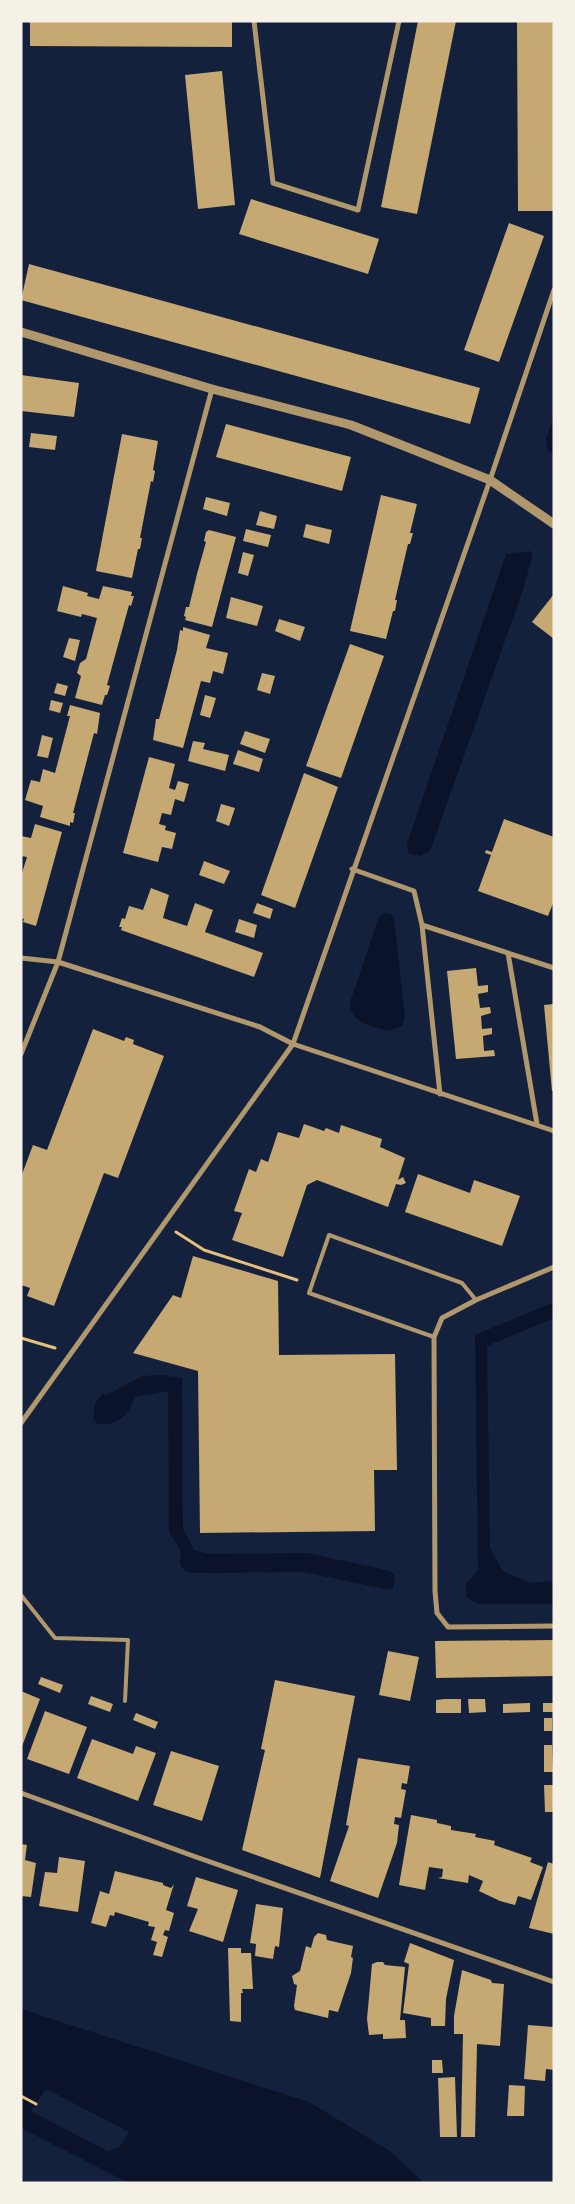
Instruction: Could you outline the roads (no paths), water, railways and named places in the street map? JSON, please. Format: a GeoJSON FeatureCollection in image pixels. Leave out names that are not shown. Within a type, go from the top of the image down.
{"type":"FeatureCollection","features":[{"type":"Feature","properties":{"kind":"street"},"geometry":{"type":"LineString","coordinates":[[254,21],[273,183],[358,210],[399,21]]}},
{"type":"Feature","properties":{"kind":"street"},"geometry":{"type":"LineString","coordinates":[[21,1423],[292,1044],[490,480],[554,290]]}},
{"type":"Feature","properties":{"kind":"street"},"geometry":{"type":"LineString","coordinates":[[21,332],[212,389],[351,425],[490,480],[554,524]]}},
{"type":"Feature","properties":{"kind":"street"},"geometry":{"type":"LineString","coordinates":[[21,1054],[58,962],[212,389]]}},
{"type":"Feature","properties":{"kind":"street"},"geometry":{"type":"LineString","coordinates":[[352,869],[414,891],[422,925],[440,1094]]}},
{"type":"Feature","properties":{"kind":"street"},"geometry":{"type":"LineString","coordinates":[[422,925],[554,968]]}},
{"type":"Feature","properties":{"kind":"street"},"geometry":{"type":"LineString","coordinates":[[508,953],[537,1124]]}},
{"type":"Feature","properties":{"kind":"street"},"geometry":{"type":"LineString","coordinates":[[21,958],[58,962],[260,1027],[292,1044],[554,1131]]}},
{"type":"Feature","properties":{"kind":"street"},"geometry":{"type":"LineString","coordinates":[[554,1267],[476,1300],[442,1318],[434,1337],[435,1581],[437,1613],[448,1626],[554,1626]]}},
{"type":"Feature","properties":{"kind":"street"},"geometry":{"type":"LineString","coordinates":[[21,1793],[205,1861],[554,1982]]}},
{"type":"Feature","properties":{"kind":"lane"},"geometry":{"type":"LineString","coordinates":[[434,1337],[310,1293],[329,1235],[462,1283],[476,1300]]}},
{"type":"Feature","properties":{"kind":"lane"},"geometry":{"type":"LineString","coordinates":[[21,1595],[55,1638],[128,1640],[125,1701]]}},
{"type":"Feature","properties":{"kind":"water"},"geometry":{"type":"Polygon","coordinates":[[[554,415],[554,454],[548,451],[546,439],[554,415]]]}},
{"type":"Feature","properties":{"kind":"water"},"geometry":{"type":"Polygon","coordinates":[[[530,551],[533,554],[522,593],[430,851],[421,856],[408,853],[407,844],[506,554],[530,551]]]}},
{"type":"Feature","properties":{"kind":"water"},"geometry":{"type":"Polygon","coordinates":[[[385,913],[391,914],[394,919],[405,1017],[402,1026],[388,1031],[363,1023],[354,1015],[350,1002],[379,917],[385,913]]]}},
{"type":"Feature","properties":{"kind":"water"},"geometry":{"type":"Polygon","coordinates":[[[554,1302],[554,1318],[487,1346],[490,1548],[503,1571],[530,1583],[554,1581],[554,1604],[478,1604],[466,1597],[466,1584],[478,1570],[475,1335],[554,1302]]]}},
{"type":"Feature","properties":{"kind":"water"},"geometry":{"type":"Polygon","coordinates":[[[163,1375],[182,1378],[183,1529],[194,1550],[211,1554],[307,1553],[391,1571],[395,1576],[393,1588],[390,1590],[303,1572],[192,1573],[184,1570],[180,1564],[181,1552],[169,1531],[168,1391],[134,1397],[126,1414],[111,1424],[98,1424],[93,1419],[95,1404],[102,1394],[107,1395],[142,1376],[163,1375]]]}},
{"type":"Feature","properties":{"kind":"water"},"geometry":{"type":"Polygon","coordinates":[[[21,2009],[309,2102],[390,2151],[424,2183],[129,2183],[21,2128],[21,2009]]]}}]}
